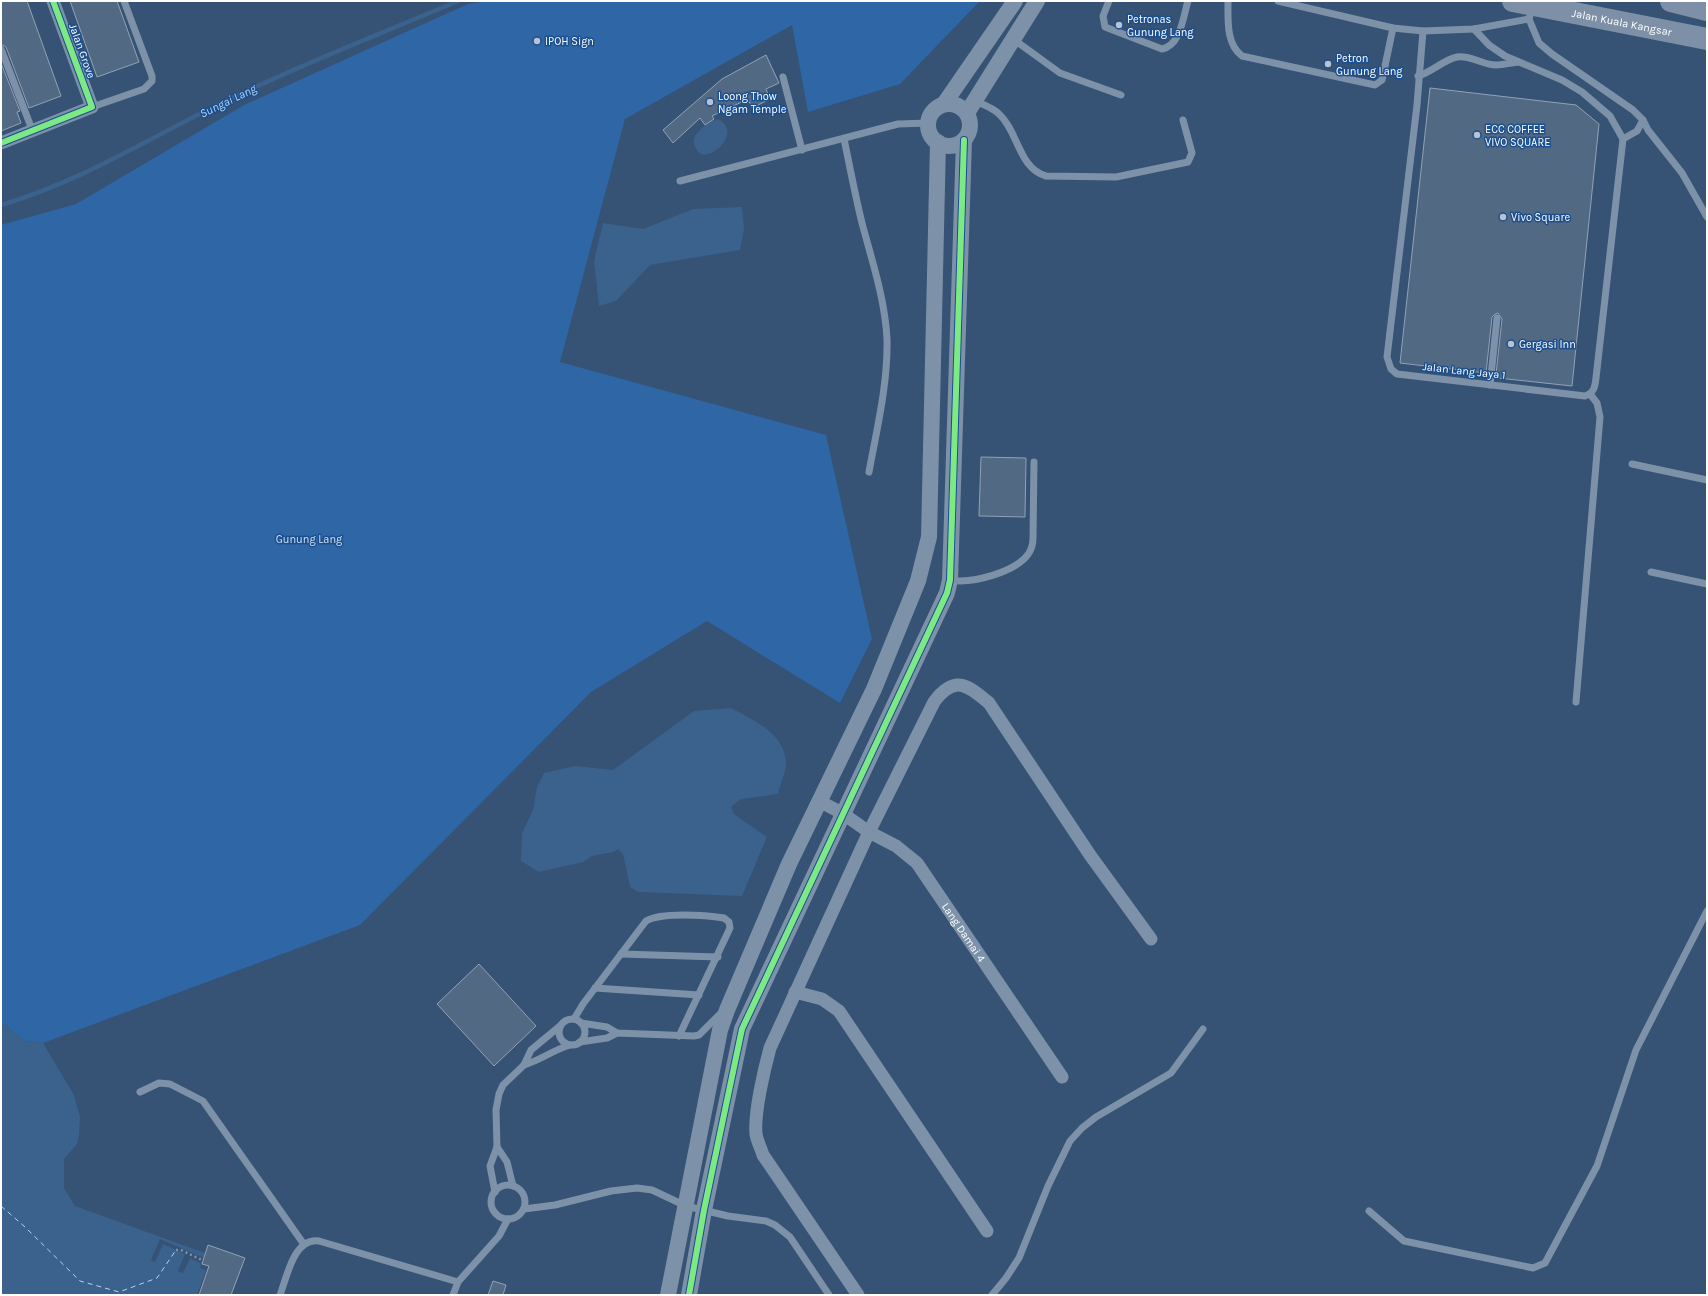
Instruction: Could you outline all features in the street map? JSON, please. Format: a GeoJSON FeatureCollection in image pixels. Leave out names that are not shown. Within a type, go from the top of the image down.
{"type":"FeatureCollection","features":[{"type":"Feature","properties":{"kind":"highway"},"geometry":{"type":"LineString","coordinates":[[1671,1],[1707,10]]}},
{"type":"Feature","properties":{"kind":"highway","name":"Jalan Kuala Kangsar"},"geometry":{"type":"LineString","coordinates":[[1526,6],[1704,40]]}},
{"type":"Feature","properties":{"kind":"street","name":"Jalan Grove"},"geometry":{"type":"LineString","coordinates":[[54,1],[92,107]]}},
{"type":"Feature","properties":{"kind":"street"},"geometry":{"type":"LineString","coordinates":[[964,140],[951,145],[938,142],[931,134],[929,123],[933,111],[944,104],[1015,1]]}},
{"type":"Feature","properties":{"kind":"street"},"geometry":{"type":"LineString","coordinates":[[689,1295],[704,1210],[742,1029],[946,593],[950,580],[964,140],[970,130],[970,107],[1037,1]]}},
{"type":"Feature","properties":{"kind":"street"},"geometry":{"type":"LineString","coordinates":[[944,104],[970,107]]}},
{"type":"Feature","properties":{"kind":"street"},"geometry":{"type":"LineString","coordinates":[[1,143],[92,107]]}},
{"type":"Feature","properties":{"kind":"street"},"geometry":{"type":"LineString","coordinates":[[668,1295],[720,1030],[727,1010],[789,864],[874,689],[918,581],[928,537],[938,142]]}},
{"type":"Feature","properties":{"kind":"street"},"geometry":{"type":"LineString","coordinates":[[858,1295],[763,1155],[756,1134],[758,1114],[766,1062],[770,1048],[868,832],[934,702],[942,690],[955,684],[972,688],[989,702],[1090,855],[1150,939]]}},
{"type":"Feature","properties":{"kind":"street","name":"Lang Damai 4"},"geometry":{"type":"LineString","coordinates":[[819,801],[842,813],[868,832],[896,846],[917,863],[1062,1077]]}},
{"type":"Feature","properties":{"kind":"street"},"geometry":{"type":"LineString","coordinates":[[795,992],[822,999],[839,1011],[987,1231]]}},
{"type":"Feature","properties":{"kind":"lane"},"geometry":{"type":"LineString","coordinates":[[92,107],[144,88],[152,81],[152,76],[124,1]]}},
{"type":"Feature","properties":{"kind":"lane"},"geometry":{"type":"LineString","coordinates":[[1109,1],[1103,16],[1105,27],[1162,49],[1170,48],[1176,41],[1188,1]]}},
{"type":"Feature","properties":{"kind":"lane"},"geometry":{"type":"LineString","coordinates":[[1228,1],[1230,37],[1234,49],[1242,56],[1375,85],[1382,80],[1393,28]]}},
{"type":"Feature","properties":{"kind":"lane"},"geometry":{"type":"LineString","coordinates":[[1278,1],[1393,28],[1423,31],[1474,29],[1526,6],[1539,43],[1633,110],[1643,120],[1648,130],[1682,173],[1707,217]]}},
{"type":"Feature","properties":{"kind":"lane"},"geometry":{"type":"LineString","coordinates":[[1474,29],[1495,49],[1506,56],[1562,80],[1582,92],[1610,116],[1623,139],[1595,386],[1590,394],[1597,403],[1600,417],[1576,702]]}},
{"type":"Feature","properties":{"kind":"lane","name":"Jalan Lang Jaya 1"},"geometry":{"type":"LineString","coordinates":[[1423,31],[1418,76],[1417,105],[1388,357],[1389,364],[1397,374],[1402,375],[1585,396],[1590,394]]}},
{"type":"Feature","properties":{"kind":"lane"},"geometry":{"type":"LineString","coordinates":[[1013,39],[1060,73],[1121,95]]}},
{"type":"Feature","properties":{"kind":"lane"},"geometry":{"type":"LineString","coordinates":[[1,49],[32,132]]}},
{"type":"Feature","properties":{"kind":"lane"},"geometry":{"type":"LineString","coordinates":[[1418,76],[1429,73],[1442,63],[1458,57],[1470,58],[1495,65],[1518,62]]}},
{"type":"Feature","properties":{"kind":"lane"},"geometry":{"type":"LineString","coordinates":[[783,76],[802,150]]}},
{"type":"Feature","properties":{"kind":"lane"},"geometry":{"type":"LineString","coordinates":[[970,107],[998,113],[1031,168],[1046,176],[1116,177],[1188,162],[1192,153],[1184,120]]}},
{"type":"Feature","properties":{"kind":"lane"},"geometry":{"type":"LineString","coordinates":[[1623,139],[1637,131],[1643,120]]}},
{"type":"Feature","properties":{"kind":"lane"},"geometry":{"type":"LineString","coordinates":[[680,181],[844,140],[898,124],[929,123]]}},
{"type":"Feature","properties":{"kind":"lane"},"geometry":{"type":"LineString","coordinates":[[844,140],[862,221],[881,292],[887,337],[887,363],[883,396],[869,472]]}},
{"type":"Feature","properties":{"kind":"lane"},"geometry":{"type":"LineString","coordinates":[[1490,385],[1497,318]]}},
{"type":"Feature","properties":{"kind":"lane"},"geometry":{"type":"LineString","coordinates":[[950,580],[963,582],[976,580],[998,573],[1020,562],[1029,554],[1032,548],[1033,538],[1034,462]]}},
{"type":"Feature","properties":{"kind":"lane"},"geometry":{"type":"LineString","coordinates":[[1632,464],[1707,480]]}},
{"type":"Feature","properties":{"kind":"lane"},"geometry":{"type":"LineString","coordinates":[[1651,572],[1707,584]]}},
{"type":"Feature","properties":{"kind":"lane"},"geometry":{"type":"LineString","coordinates":[[1369,1211],[1404,1242],[1533,1268],[1545,1263],[1597,1166],[1636,1050],[1707,911]]}},
{"type":"Feature","properties":{"kind":"lane"},"geometry":{"type":"LineString","coordinates":[[574,1019],[595,988],[646,921],[655,917],[666,915],[722,918],[728,921],[730,928],[718,957],[679,1036]]}},
{"type":"Feature","properties":{"kind":"lane"},"geometry":{"type":"LineString","coordinates":[[621,954],[718,957]]}},
{"type":"Feature","properties":{"kind":"lane"},"geometry":{"type":"LineString","coordinates":[[595,988],[699,995]]}},
{"type":"Feature","properties":{"kind":"lane"},"geometry":{"type":"LineString","coordinates":[[508,1219],[497,1214],[493,1208],[492,1200],[495,1192],[490,1166],[497,1147],[496,1110],[499,1094],[503,1085],[524,1065],[531,1050],[566,1020],[574,1019],[581,1023],[607,1027],[617,1033],[679,1036],[699,1035],[720,1012],[727,1010]]}},
{"type":"Feature","properties":{"kind":"lane"},"geometry":{"type":"LineString","coordinates":[[580,1042],[585,1033],[581,1023]]}},
{"type":"Feature","properties":{"kind":"lane"},"geometry":{"type":"LineString","coordinates":[[560,1026],[560,1036],[562,1041],[570,1045]]}},
{"type":"Feature","properties":{"kind":"lane"},"geometry":{"type":"LineString","coordinates":[[992,1295],[1006,1278],[1019,1258],[1048,1186],[1070,1141],[1082,1128],[1096,1117],[1171,1073],[1203,1029]]}},
{"type":"Feature","properties":{"kind":"lane"},"geometry":{"type":"LineString","coordinates":[[524,1065],[538,1061],[561,1048],[580,1042],[607,1038],[617,1033]]}},
{"type":"Feature","properties":{"kind":"lane"},"geometry":{"type":"LineString","coordinates":[[140,1092],[159,1083],[170,1084],[204,1101],[303,1243]]}},
{"type":"Feature","properties":{"kind":"lane"},"geometry":{"type":"LineString","coordinates":[[497,1147],[507,1162],[513,1186]]}},
{"type":"Feature","properties":{"kind":"lane"},"geometry":{"type":"LineString","coordinates":[[453,1295],[458,1282],[499,1236],[508,1219],[519,1215],[524,1209],[524,1197],[520,1190],[513,1186],[505,1186],[495,1192]]}},
{"type":"Feature","properties":{"kind":"lane"},"geometry":{"type":"LineString","coordinates":[[524,1209],[555,1205],[611,1191],[637,1188],[652,1190],[686,1206],[734,1217],[766,1221],[775,1225],[790,1237],[829,1295]]}},
{"type":"Feature","properties":{"kind":"lane"},"geometry":{"type":"LineString","coordinates":[[280,1295],[298,1250],[303,1243],[309,1240],[319,1241],[458,1282]]}},
{"type":"Feature","properties":{"kind":"path"},"geometry":{"type":"LineString","coordinates":[[176,1250],[181,1250],[202,1260]]}},
{"type":"Feature","properties":{"kind":"green space","name":"Gunung Lang"},"geometry":{"type":"Polygon","coordinates":[[[488,1],[980,1],[900,84],[808,112],[792,25],[625,119],[560,362],[826,435],[872,639],[840,703],[707,621],[591,692],[360,925],[43,1043],[25,1041],[1,1022],[1,225],[76,204],[244,105],[468,4],[488,1]]]}},
{"type":"Feature","properties":{"kind":"shaded area"},"geometry":{"type":"Polygon","coordinates":[[[718,119],[725,124],[727,137],[713,152],[701,154],[695,147],[694,142],[697,133],[709,123],[718,119]]]}},
{"type":"Feature","properties":{"kind":"shaded area"},"geometry":{"type":"Polygon","coordinates":[[[742,207],[744,229],[740,250],[650,265],[616,301],[599,306],[594,261],[603,223],[643,229],[693,209],[742,207]]]}},
{"type":"Feature","properties":{"kind":"shaded area"},"geometry":{"type":"Polygon","coordinates":[[[731,708],[766,728],[779,742],[784,751],[786,761],[778,794],[741,799],[731,807],[734,814],[767,837],[742,896],[638,892],[630,887],[623,854],[618,849],[613,852],[592,856],[583,862],[539,872],[521,861],[522,833],[533,810],[537,787],[544,773],[575,766],[613,770],[694,711],[731,708]]]}},
{"type":"Feature","properties":{"kind":"shaded area"},"geometry":{"type":"Polygon","coordinates":[[[1,1022],[25,1041],[43,1043],[74,1095],[80,1117],[79,1135],[77,1144],[64,1159],[64,1188],[75,1206],[205,1253],[200,1268],[206,1270],[197,1295],[1,1295],[1,1022]]]}},
{"type":"Feature","properties":{"kind":"pier"},"geometry":{"type":"Polygon","coordinates":[[[160,1239],[204,1258],[202,1264],[190,1258],[183,1273],[178,1271],[185,1254],[163,1244],[155,1262],[151,1260],[160,1239]]]}},
{"type":"Feature","properties":{"kind":"building"},"geometry":{"type":"Polygon","coordinates":[[[1,1],[27,1],[61,96],[29,108],[6,47],[1,44],[1,1]]]}},
{"type":"Feature","properties":{"kind":"building"},"geometry":{"type":"Polygon","coordinates":[[[70,1],[117,1],[139,62],[97,77],[70,1]]]}},
{"type":"Feature","properties":{"kind":"building"},"geometry":{"type":"Polygon","coordinates":[[[766,55],[779,83],[766,89],[770,99],[752,108],[748,99],[712,116],[714,119],[705,125],[700,118],[673,143],[663,130],[722,79],[766,55]]]}},
{"type":"Feature","properties":{"kind":"building"},"geometry":{"type":"Polygon","coordinates":[[[1,63],[20,111],[17,112],[21,123],[1,131],[1,63]]]}},
{"type":"Feature","properties":{"kind":"building","name":"Vivo Square"},"geometry":{"type":"Polygon","coordinates":[[[1430,88],[1576,105],[1599,124],[1572,386],[1498,378],[1499,375],[1496,374],[1502,319],[1498,313],[1492,317],[1486,373],[1400,363],[1430,88]]]}},
{"type":"Feature","properties":{"kind":"building"},"geometry":{"type":"Polygon","coordinates":[[[981,457],[1026,458],[1025,517],[979,516],[981,457]]]}},
{"type":"Feature","properties":{"kind":"building"},"geometry":{"type":"Polygon","coordinates":[[[479,964],[536,1026],[494,1066],[437,1004],[479,964]]]}},
{"type":"Feature","properties":{"kind":"building"},"geometry":{"type":"Polygon","coordinates":[[[208,1245],[245,1258],[231,1295],[199,1295],[209,1266],[202,1264],[208,1245]]]}},
{"type":"Feature","properties":{"kind":"building"},"geometry":{"type":"Polygon","coordinates":[[[493,1281],[506,1285],[503,1295],[488,1295],[493,1281]]]}},
{"type":"Feature","properties":{"kind":"waterway","name":"Sungai Lang"},"geometry":{"type":"LineString","coordinates":[[1,205],[62,183],[120,156],[205,111],[262,84],[458,1]]}},
{"type":"Feature","properties":{"kind":"ferry route"},"geometry":{"type":"LineString","coordinates":[[1,1206],[25,1227],[80,1281],[119,1292],[157,1278],[176,1250]]}},
{"type":"Feature","properties":{"kind":"cycle path"},"geometry":{"type":"LineString","coordinates":[[1,143],[92,107],[53,1]]}},
{"type":"Feature","properties":{"kind":"cycle path"},"geometry":{"type":"LineString","coordinates":[[689,1295],[704,1210],[742,1029],[947,593],[950,580],[964,140]]}},
{"type":"Feature","properties":{"kind":"place","name":"Petronas Gunung Lang"},"geometry":{"type":"Point","coordinates":[1119,25]}},
{"type":"Feature","properties":{"kind":"place","name":"IPOH Sign"},"geometry":{"type":"Point","coordinates":[537,41]}},
{"type":"Feature","properties":{"kind":"place","name":"Petron Gunung Lang"},"geometry":{"type":"Point","coordinates":[1328,64]}},
{"type":"Feature","properties":{"kind":"place","name":"Loong Thow Ngam Temple"},"geometry":{"type":"Point","coordinates":[710,102]}},
{"type":"Feature","properties":{"kind":"place","name":"ECC COFFEE VIVO SQUARE"},"geometry":{"type":"Point","coordinates":[1477,135]}},
{"type":"Feature","properties":{"kind":"place","name":"Vivo Square"},"geometry":{"type":"Point","coordinates":[1503,217]}},
{"type":"Feature","properties":{"kind":"place","name":"Gergasi Inn"},"geometry":{"type":"Point","coordinates":[1511,344]}}]}
